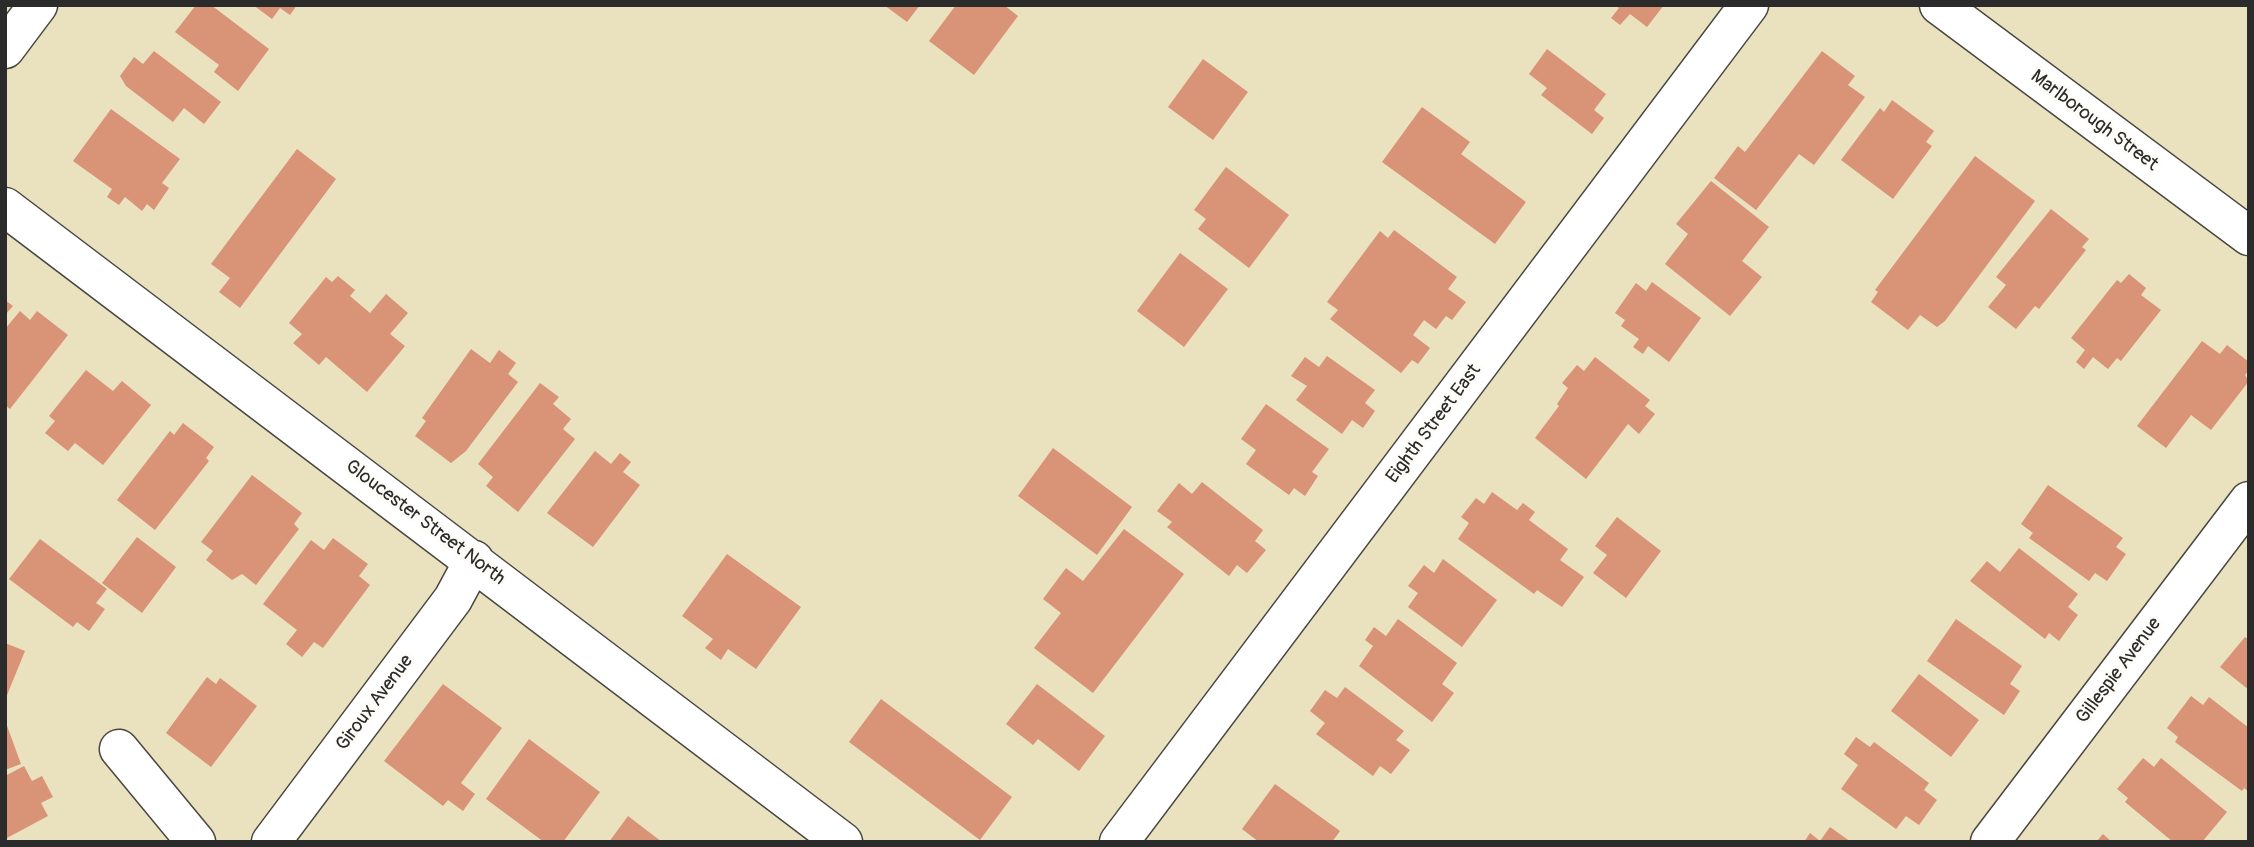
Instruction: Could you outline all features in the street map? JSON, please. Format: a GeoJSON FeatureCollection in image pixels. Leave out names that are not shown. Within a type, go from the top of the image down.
{"type":"FeatureCollection","features":[{"type":"Feature","properties":{"kind":"street"},"geometry":{"type":"LineString","coordinates":[[5,49],[38,5]]}},
{"type":"Feature","properties":{"kind":"street","name":"Eighth Street East"},"geometry":{"type":"LineString","coordinates":[[1119,842],[1749,5]]}},
{"type":"Feature","properties":{"kind":"street","name":"Marlborough Street"},"geometry":{"type":"LineString","coordinates":[[1939,5],[2249,236]]}},
{"type":"Feature","properties":{"kind":"street","name":"Gloucester Street North"},"geometry":{"type":"LineString","coordinates":[[5,207],[843,842]]}},
{"type":"Feature","properties":{"kind":"street","name":"Gillespie Avenue"},"geometry":{"type":"LineString","coordinates":[[1990,842],[2249,501]]}},
{"type":"Feature","properties":{"kind":"street","name":"Giroux Avenue"},"geometry":{"type":"LineString","coordinates":[[271,842],[453,598],[474,560]]}},
{"type":"Feature","properties":{"kind":"street"},"geometry":{"type":"LineString","coordinates":[[119,749],[196,842]]}},
{"type":"Feature","properties":{"kind":"building"},"geometry":{"type":"Polygon","coordinates":[[[196,5],[211,5],[269,49],[238,91],[214,72],[219,65],[175,32],[196,5]]]}},
{"type":"Feature","properties":{"kind":"building"},"geometry":{"type":"Polygon","coordinates":[[[253,5],[297,5],[290,15],[280,8],[272,19],[253,5]]]}},
{"type":"Feature","properties":{"kind":"building"},"geometry":{"type":"Polygon","coordinates":[[[884,5],[920,5],[907,22],[884,5]]]}},
{"type":"Feature","properties":{"kind":"building"},"geometry":{"type":"Polygon","coordinates":[[[956,5],[1004,5],[1018,16],[974,75],[929,41],[956,5]]]}},
{"type":"Feature","properties":{"kind":"building"},"geometry":{"type":"Polygon","coordinates":[[[1615,5],[1664,5],[1647,27],[1630,14],[1620,25],[1611,18],[1619,8],[1615,5]]]}},
{"type":"Feature","properties":{"kind":"building"},"geometry":{"type":"Polygon","coordinates":[[[1547,49],[1606,94],[1594,110],[1604,118],[1592,134],[1541,95],[1547,88],[1529,74],[1547,49]]]}},
{"type":"Feature","properties":{"kind":"building"},"geometry":{"type":"Polygon","coordinates":[[[154,51],[221,102],[204,124],[184,108],[173,122],[126,86],[120,76],[134,57],[143,64],[154,51]]]}},
{"type":"Feature","properties":{"kind":"building"},"geometry":{"type":"Polygon","coordinates":[[[1822,51],[1855,76],[1848,85],[1865,97],[1814,165],[1799,154],[1756,210],[1714,178],[1738,146],[1745,152],[1822,51]]]}},
{"type":"Feature","properties":{"kind":"building"},"geometry":{"type":"Polygon","coordinates":[[[1203,59],[1248,92],[1213,140],[1168,107],[1203,59]]]}},
{"type":"Feature","properties":{"kind":"building"},"geometry":{"type":"Polygon","coordinates":[[[1892,100],[1934,131],[1926,142],[1932,146],[1893,199],[1841,160],[1880,108],[1884,112],[1892,100]]]}},
{"type":"Feature","properties":{"kind":"building"},"geometry":{"type":"Polygon","coordinates":[[[1422,107],[1470,142],[1461,154],[1526,202],[1495,244],[1382,162],[1422,107]]]}},
{"type":"Feature","properties":{"kind":"building"},"geometry":{"type":"Polygon","coordinates":[[[111,109],[180,159],[162,183],[169,188],[154,210],[147,204],[142,211],[125,197],[119,205],[107,197],[112,189],[73,161],[111,109]]]}},
{"type":"Feature","properties":{"kind":"building"},"geometry":{"type":"Polygon","coordinates":[[[297,149],[336,179],[240,308],[219,292],[230,278],[211,264],[297,149]]]}},
{"type":"Feature","properties":{"kind":"building"},"geometry":{"type":"Polygon","coordinates":[[[1975,156],[2035,201],[1945,321],[1937,327],[1920,315],[1908,330],[1871,302],[1878,292],[1875,290],[1975,156]]]}},
{"type":"Feature","properties":{"kind":"building"},"geometry":{"type":"Polygon","coordinates":[[[1226,167],[1289,215],[1249,268],[1198,229],[1206,219],[1194,210],[1226,167]]]}},
{"type":"Feature","properties":{"kind":"building"},"geometry":{"type":"Polygon","coordinates":[[[1711,181],[1769,227],[1742,261],[1762,277],[1730,316],[1665,264],[1688,234],[1676,224],[1711,181]]]}},
{"type":"Feature","properties":{"kind":"building"},"geometry":{"type":"Polygon","coordinates":[[[2051,209],[2089,239],[2082,247],[2086,250],[2039,309],[2035,306],[2016,329],[1988,307],[2006,285],[1996,277],[2051,209]]]}},
{"type":"Feature","properties":{"kind":"building"},"geometry":{"type":"Polygon","coordinates":[[[1394,230],[1457,277],[1448,289],[1466,302],[1452,320],[1446,316],[1436,329],[1424,320],[1413,335],[1430,348],[1418,364],[1412,360],[1401,373],[1330,319],[1338,310],[1327,302],[1380,231],[1388,238],[1394,230]]]}},
{"type":"Feature","properties":{"kind":"building"},"geometry":{"type":"Polygon","coordinates":[[[1180,253],[1228,289],[1184,347],[1137,311],[1180,253]]]}},
{"type":"Feature","properties":{"kind":"building"},"geometry":{"type":"Polygon","coordinates":[[[2129,274],[2146,288],[2141,295],[2161,310],[2121,361],[2117,358],[2108,369],[2093,357],[2084,369],[2076,362],[2085,350],[2071,338],[2117,280],[2121,283],[2129,274]]]}},
{"type":"Feature","properties":{"kind":"building"},"geometry":{"type":"Polygon","coordinates":[[[338,276],[355,290],[350,296],[370,313],[386,294],[408,313],[390,334],[405,346],[367,392],[326,357],[319,365],[293,343],[302,334],[289,323],[326,277],[332,282],[338,276]]]}},
{"type":"Feature","properties":{"kind":"building"},"geometry":{"type":"Polygon","coordinates":[[[1652,282],[1701,318],[1669,362],[1648,346],[1643,354],[1633,347],[1639,339],[1621,326],[1625,320],[1615,313],[1636,283],[1646,291],[1652,282]]]}},
{"type":"Feature","properties":{"kind":"building"},"geometry":{"type":"Polygon","coordinates":[[[5,300],[13,306],[5,315],[5,300]]]}},
{"type":"Feature","properties":{"kind":"building"},"geometry":{"type":"Polygon","coordinates":[[[20,311],[30,320],[37,311],[68,335],[10,409],[5,405],[5,329],[20,311]]]}},
{"type":"Feature","properties":{"kind":"building"},"geometry":{"type":"Polygon","coordinates":[[[2202,341],[2220,354],[2227,345],[2249,362],[2249,370],[2245,375],[2249,381],[2211,430],[2191,415],[2166,448],[2137,426],[2202,341]]]}},
{"type":"Feature","properties":{"kind":"building"},"geometry":{"type":"Polygon","coordinates":[[[471,349],[490,363],[499,350],[516,363],[508,374],[518,382],[466,451],[451,463],[415,436],[426,421],[422,418],[471,349]]]}},
{"type":"Feature","properties":{"kind":"building"},"geometry":{"type":"Polygon","coordinates":[[[1327,356],[1375,390],[1365,403],[1375,411],[1363,428],[1352,420],[1342,434],[1296,400],[1307,386],[1291,376],[1305,357],[1319,367],[1327,356]]]}},
{"type":"Feature","properties":{"kind":"building"},"geometry":{"type":"Polygon","coordinates":[[[1595,357],[1650,400],[1645,406],[1655,414],[1639,434],[1628,424],[1586,479],[1535,438],[1559,406],[1557,404],[1568,388],[1562,383],[1577,365],[1584,371],[1595,357]]]}},
{"type":"Feature","properties":{"kind":"building"},"geometry":{"type":"Polygon","coordinates":[[[86,370],[113,391],[122,381],[151,405],[103,465],[75,443],[68,451],[45,433],[55,421],[49,416],[86,370]]]}},
{"type":"Feature","properties":{"kind":"building"},"geometry":{"type":"Polygon","coordinates":[[[540,383],[559,397],[553,404],[571,419],[563,429],[575,439],[518,512],[486,486],[493,477],[478,464],[540,383]]]}},
{"type":"Feature","properties":{"kind":"building"},"geometry":{"type":"Polygon","coordinates":[[[1266,404],[1329,449],[1312,472],[1318,476],[1305,496],[1294,488],[1289,495],[1246,464],[1256,450],[1241,439],[1266,404]]]}},
{"type":"Feature","properties":{"kind":"building"},"geometry":{"type":"Polygon","coordinates":[[[183,423],[214,447],[206,458],[209,461],[155,530],[117,500],[170,431],[174,435],[183,423]]]}},
{"type":"Feature","properties":{"kind":"building"},"geometry":{"type":"Polygon","coordinates":[[[1053,448],[1132,507],[1097,555],[1018,496],[1053,448]]]}},
{"type":"Feature","properties":{"kind":"building"},"geometry":{"type":"Polygon","coordinates":[[[595,451],[611,464],[620,453],[631,462],[623,472],[640,485],[593,547],[547,513],[595,451]]]}},
{"type":"Feature","properties":{"kind":"building"},"geometry":{"type":"Polygon","coordinates":[[[252,475],[302,513],[294,524],[299,529],[256,585],[242,574],[232,580],[206,560],[213,551],[201,542],[252,475]]]}},
{"type":"Feature","properties":{"kind":"building"},"geometry":{"type":"Polygon","coordinates":[[[1202,482],[1263,530],[1255,541],[1266,550],[1247,573],[1237,565],[1229,576],[1167,527],[1172,522],[1157,511],[1179,483],[1192,494],[1202,482]]]}},
{"type":"Feature","properties":{"kind":"building"},"geometry":{"type":"Polygon","coordinates":[[[2048,485],[2123,538],[2116,547],[2126,554],[2107,581],[2095,573],[2089,581],[2029,538],[2033,533],[2021,524],[2048,485]]]}},
{"type":"Feature","properties":{"kind":"building"},"geometry":{"type":"Polygon","coordinates":[[[1492,492],[1517,510],[1523,503],[1535,512],[1529,520],[1568,549],[1560,560],[1584,577],[1562,607],[1537,590],[1534,594],[1458,539],[1469,523],[1461,517],[1476,498],[1484,504],[1492,492]]]}},
{"type":"Feature","properties":{"kind":"building"},"geometry":{"type":"Polygon","coordinates":[[[1617,517],[1661,551],[1626,598],[1593,573],[1607,555],[1595,546],[1617,517]]]}},
{"type":"Feature","properties":{"kind":"building"},"geometry":{"type":"Polygon","coordinates":[[[1124,529],[1184,574],[1093,693],[1034,648],[1061,613],[1043,599],[1066,568],[1083,581],[1124,529]]]}},
{"type":"Feature","properties":{"kind":"building"},"geometry":{"type":"Polygon","coordinates":[[[137,537],[176,567],[142,613],[102,583],[137,537]]]}},
{"type":"Feature","properties":{"kind":"building"},"geometry":{"type":"Polygon","coordinates":[[[333,538],[368,564],[359,576],[370,585],[323,648],[314,642],[302,657],[286,644],[297,630],[263,604],[311,540],[324,550],[333,538]]]}},
{"type":"Feature","properties":{"kind":"building"},"geometry":{"type":"Polygon","coordinates":[[[40,539],[107,589],[96,603],[105,609],[89,631],[77,622],[73,627],[9,579],[40,539]]]}},
{"type":"Feature","properties":{"kind":"building"},"geometry":{"type":"Polygon","coordinates":[[[2019,548],[2078,594],[2068,607],[2078,615],[2059,641],[2049,633],[2045,639],[1970,581],[1987,561],[2000,572],[2019,548]]]}},
{"type":"Feature","properties":{"kind":"building"},"geometry":{"type":"Polygon","coordinates":[[[727,554],[801,607],[756,669],[728,649],[721,660],[705,648],[713,639],[682,616],[727,554]]]}},
{"type":"Feature","properties":{"kind":"building"},"geometry":{"type":"Polygon","coordinates":[[[1443,559],[1497,600],[1462,647],[1408,607],[1418,593],[1408,586],[1424,565],[1434,573],[1443,559]]]}},
{"type":"Feature","properties":{"kind":"building"},"geometry":{"type":"Polygon","coordinates":[[[1398,619],[1457,663],[1442,684],[1454,693],[1432,722],[1359,666],[1373,646],[1365,640],[1374,627],[1386,636],[1398,619]]]}},
{"type":"Feature","properties":{"kind":"building"},"geometry":{"type":"Polygon","coordinates":[[[1956,619],[2022,666],[2010,684],[2020,691],[2004,715],[1927,661],[1956,619]]]}},
{"type":"Feature","properties":{"kind":"building"},"geometry":{"type":"Polygon","coordinates":[[[2245,637],[2249,640],[2249,690],[2220,667],[2245,637]]]}},
{"type":"Feature","properties":{"kind":"building"},"geometry":{"type":"Polygon","coordinates":[[[5,643],[25,651],[5,700],[5,643]]]}},
{"type":"Feature","properties":{"kind":"building"},"geometry":{"type":"Polygon","coordinates":[[[1919,674],[1979,720],[1951,757],[1891,711],[1919,674]]]}},
{"type":"Feature","properties":{"kind":"building"},"geometry":{"type":"Polygon","coordinates":[[[207,677],[216,684],[220,678],[257,706],[211,767],[166,733],[207,677]]]}},
{"type":"Feature","properties":{"kind":"building"},"geometry":{"type":"Polygon","coordinates":[[[443,684],[502,728],[461,783],[475,794],[463,811],[448,800],[443,806],[384,761],[443,684]]]}},
{"type":"Feature","properties":{"kind":"building"},"geometry":{"type":"Polygon","coordinates":[[[1037,684],[1105,736],[1079,771],[1038,739],[1033,745],[1006,724],[1037,684]]]}},
{"type":"Feature","properties":{"kind":"building"},"geometry":{"type":"Polygon","coordinates":[[[1345,687],[1404,731],[1396,740],[1410,750],[1391,774],[1380,766],[1373,776],[1316,734],[1325,723],[1310,711],[1325,690],[1337,698],[1345,687]]]}},
{"type":"Feature","properties":{"kind":"building"},"geometry":{"type":"Polygon","coordinates":[[[2191,696],[2203,705],[2209,697],[2249,728],[2249,792],[2244,788],[2242,791],[2175,742],[2178,737],[2167,728],[2191,696]]]}},
{"type":"Feature","properties":{"kind":"building"},"geometry":{"type":"Polygon","coordinates":[[[881,699],[1012,797],[980,840],[849,742],[881,699]]]}},
{"type":"Feature","properties":{"kind":"building"},"geometry":{"type":"Polygon","coordinates":[[[5,724],[21,764],[5,770],[5,724]]]}},
{"type":"Feature","properties":{"kind":"building"},"geometry":{"type":"Polygon","coordinates":[[[1856,737],[1870,747],[1874,742],[1929,783],[1924,790],[1937,800],[1919,825],[1906,816],[1896,829],[1841,789],[1858,765],[1844,754],[1856,737]]]}},
{"type":"Feature","properties":{"kind":"building"},"geometry":{"type":"Polygon","coordinates":[[[529,739],[600,792],[563,842],[544,842],[486,799],[529,739]]]}},
{"type":"Feature","properties":{"kind":"building"},"geometry":{"type":"Polygon","coordinates":[[[2143,758],[2154,767],[2161,758],[2227,812],[2202,842],[2173,842],[2125,802],[2128,798],[2117,789],[2143,758]]]}},
{"type":"Feature","properties":{"kind":"building"},"geometry":{"type":"Polygon","coordinates":[[[24,766],[32,781],[42,776],[53,797],[41,803],[48,816],[5,839],[5,776],[24,766]]]}},
{"type":"Feature","properties":{"kind":"building"},"geometry":{"type":"Polygon","coordinates":[[[1275,784],[1340,831],[1332,842],[1259,842],[1242,829],[1275,784]]]}},
{"type":"Feature","properties":{"kind":"building"},"geometry":{"type":"Polygon","coordinates":[[[628,816],[662,842],[609,842],[628,816]]]}},
{"type":"Feature","properties":{"kind":"building"},"geometry":{"type":"Polygon","coordinates":[[[1830,827],[1851,842],[1804,842],[1810,833],[1820,841],[1830,827]]]}},
{"type":"Feature","properties":{"kind":"building"},"geometry":{"type":"Polygon","coordinates":[[[2103,834],[2112,842],[2096,842],[2103,834]]]}}]}
